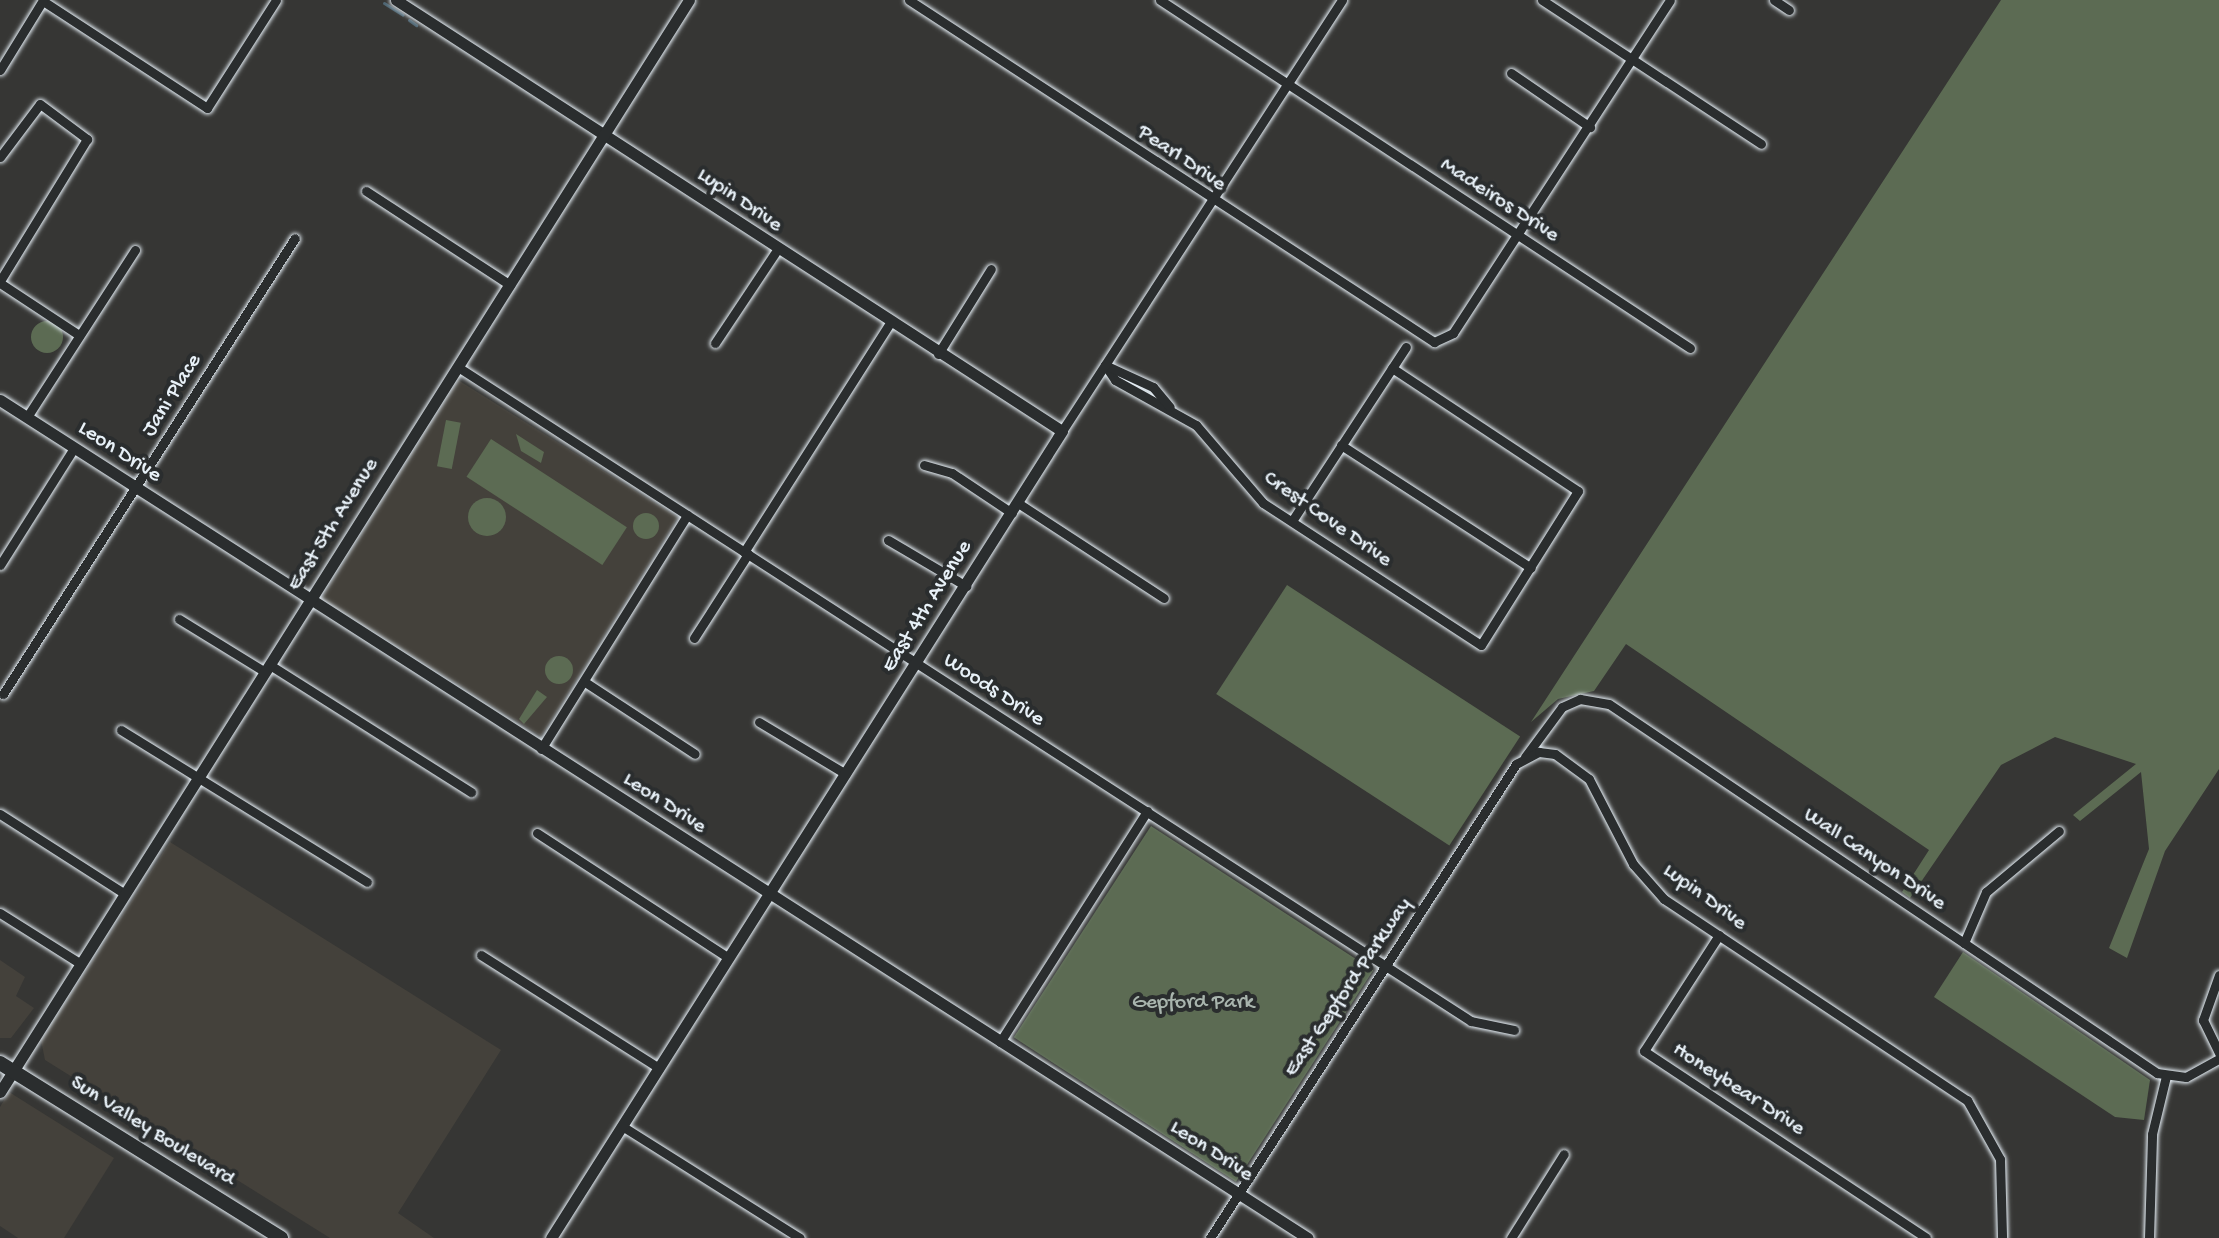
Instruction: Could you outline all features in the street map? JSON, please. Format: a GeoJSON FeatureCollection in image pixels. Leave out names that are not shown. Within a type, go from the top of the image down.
{"type":"FeatureCollection","features":[{"type":"Feature","properties":{"kind":"main road","name":"Sun Valley Boulevard"},"geometry":{"type":"LineString","coordinates":[[6,1067],[281,1238]]}},
{"type":"Feature","properties":{"kind":"street"},"geometry":{"type":"LineString","coordinates":[[0,70],[43,0],[207,108],[276,0]]}},
{"type":"Feature","properties":{"kind":"street","name":"Lupin Drive"},"geometry":{"type":"LineString","coordinates":[[396,0],[777,250],[1062,431]]}},
{"type":"Feature","properties":{"kind":"street","name":"East 5th Avenue"},"geometry":{"type":"LineString","coordinates":[[0,1092],[6,1067],[81,964],[689,0]]}},
{"type":"Feature","properties":{"kind":"street","name":"Pearl Drive"},"geometry":{"type":"LineString","coordinates":[[909,0],[1212,202],[1434,342],[1453,333],[1518,235]]}},
{"type":"Feature","properties":{"kind":"street","name":"Madeiros Drive"},"geometry":{"type":"LineString","coordinates":[[1160,0],[1690,348]]}},
{"type":"Feature","properties":{"kind":"street","name":"East 4th Avenue"},"geometry":{"type":"LineString","coordinates":[[551,1238],[1062,431],[1342,0]]}},
{"type":"Feature","properties":{"kind":"street"},"geometry":{"type":"LineString","coordinates":[[1542,0],[1761,144]]}},
{"type":"Feature","properties":{"kind":"street"},"geometry":{"type":"LineString","coordinates":[[1518,235],[1670,0]]}},
{"type":"Feature","properties":{"kind":"street"},"geometry":{"type":"LineString","coordinates":[[1774,0],[1789,10]]}},
{"type":"Feature","properties":{"kind":"street"},"geometry":{"type":"LineString","coordinates":[[1511,73],[1590,127]]}},
{"type":"Feature","properties":{"kind":"street"},"geometry":{"type":"LineString","coordinates":[[0,157],[40,104],[87,139],[0,282],[79,335]]}},
{"type":"Feature","properties":{"kind":"street"},"geometry":{"type":"LineString","coordinates":[[366,191],[510,285]]}},
{"type":"Feature","properties":{"kind":"street","name":"Jani Place"},"geometry":{"type":"LineString","coordinates":[[3,694],[295,238]]}},
{"type":"Feature","properties":{"kind":"street"},"geometry":{"type":"LineString","coordinates":[[27,417],[135,250]]}},
{"type":"Feature","properties":{"kind":"street"},"geometry":{"type":"LineString","coordinates":[[715,343],[777,250]]}},
{"type":"Feature","properties":{"kind":"street"},"geometry":{"type":"LineString","coordinates":[[938,354],[991,269]]}},
{"type":"Feature","properties":{"kind":"street"},"geometry":{"type":"LineString","coordinates":[[694,638],[890,323]]}},
{"type":"Feature","properties":{"kind":"street"},"geometry":{"type":"LineString","coordinates":[[1292,521],[1406,347]]}},
{"type":"Feature","properties":{"kind":"street","name":"Crest Cove Drive"},"geometry":{"type":"LineString","coordinates":[[1105,365],[1145,399],[1170,407]]}},
{"type":"Feature","properties":{"kind":"street","name":"Crest Cove Drive"},"geometry":{"type":"LineString","coordinates":[[1105,365],[1153,387],[1170,407],[1196,425],[1255,496],[1481,645],[1531,568]]}},
{"type":"Feature","properties":{"kind":"street","name":"Woods Drive"},"geometry":{"type":"LineString","coordinates":[[458,367],[1471,1021],[1514,1030]]}},
{"type":"Feature","properties":{"kind":"street"},"geometry":{"type":"LineString","coordinates":[[1341,445],[1531,568],[1578,491],[1392,368]]}},
{"type":"Feature","properties":{"kind":"street","name":"Leon Drive"},"geometry":{"type":"LineString","coordinates":[[0,400],[1308,1238]]}},
{"type":"Feature","properties":{"kind":"street"},"geometry":{"type":"LineString","coordinates":[[0,565],[74,448]]}},
{"type":"Feature","properties":{"kind":"street"},"geometry":{"type":"LineString","coordinates":[[924,465],[952,473],[1164,598]]}},
{"type":"Feature","properties":{"kind":"street"},"geometry":{"type":"LineString","coordinates":[[541,749],[687,515]]}},
{"type":"Feature","properties":{"kind":"street"},"geometry":{"type":"LineString","coordinates":[[888,540],[966,586]]}},
{"type":"Feature","properties":{"kind":"street"},"geometry":{"type":"LineString","coordinates":[[179,619],[267,668],[471,792]]}},
{"type":"Feature","properties":{"kind":"street"},"geometry":{"type":"LineString","coordinates":[[585,682],[695,754]]}},
{"type":"Feature","properties":{"kind":"street","name":"Wall Canyon Drive"},"geometry":{"type":"LineString","coordinates":[[1522,760],[1562,707],[1580,699],[1609,704],[2166,1076]]}},
{"type":"Feature","properties":{"kind":"street"},"geometry":{"type":"LineString","coordinates":[[759,722],[846,774]]}},
{"type":"Feature","properties":{"kind":"street"},"geometry":{"type":"LineString","coordinates":[[121,730],[367,882]]}},
{"type":"Feature","properties":{"kind":"street","name":"Lupin Drive"},"geometry":{"type":"LineString","coordinates":[[1522,760],[1555,754],[1589,779],[1642,877],[1719,935],[1955,1089],[1989,1129],[2003,1176],[2002,1238]]}},
{"type":"Feature","properties":{"kind":"street","name":"East Gepford Parkway"},"geometry":{"type":"LineString","coordinates":[[1210,1238],[1522,760]]}},
{"type":"Feature","properties":{"kind":"street"},"geometry":{"type":"LineString","coordinates":[[1000,1042],[1147,811]]}},
{"type":"Feature","properties":{"kind":"street"},"geometry":{"type":"LineString","coordinates":[[0,814],[125,894]]}},
{"type":"Feature","properties":{"kind":"street"},"geometry":{"type":"LineString","coordinates":[[1964,943],[1986,892],[2059,831]]}},
{"type":"Feature","properties":{"kind":"street"},"geometry":{"type":"LineString","coordinates":[[537,833],[729,958]]}},
{"type":"Feature","properties":{"kind":"street"},"geometry":{"type":"LineString","coordinates":[[0,913],[81,964]]}},
{"type":"Feature","properties":{"kind":"street","name":"Honeybear Drive"},"geometry":{"type":"LineString","coordinates":[[1719,935],[1644,1051],[1926,1238]]}},
{"type":"Feature","properties":{"kind":"street"},"geometry":{"type":"LineString","coordinates":[[481,955],[659,1068]]}},
{"type":"Feature","properties":{"kind":"street"},"geometry":{"type":"LineString","coordinates":[[2219,975],[2203,1020],[2219,1053]]}},
{"type":"Feature","properties":{"kind":"street"},"geometry":{"type":"LineString","coordinates":[[2149,1238],[2152,1134],[2166,1076],[2196,1075],[2219,1059]]}},
{"type":"Feature","properties":{"kind":"street"},"geometry":{"type":"LineString","coordinates":[[622,1126],[800,1238]]}},
{"type":"Feature","properties":{"kind":"street"},"geometry":{"type":"LineString","coordinates":[[1511,1238],[1564,1154]]}},
{"type":"Feature","properties":{"kind":"shaded area"},"geometry":{"type":"Polygon","coordinates":[[[458,380],[678,517],[541,736],[321,599],[458,380]]]}},
{"type":"Feature","properties":{"kind":"shaded area"},"geometry":{"type":"Polygon","coordinates":[[[170,842],[501,1050],[398,1213],[434,1238],[330,1238],[45,1060],[41,1040],[170,842]]]}},
{"type":"Feature","properties":{"kind":"shaded area"},"geometry":{"type":"Polygon","coordinates":[[[0,960],[25,977],[16,996],[34,1008],[11,1038],[0,1038],[0,960]]]}},
{"type":"Feature","properties":{"kind":"shaded area"},"geometry":{"type":"Polygon","coordinates":[[[9,1092],[114,1158],[64,1238],[18,1238],[0,1226],[0,1107],[9,1092]]]}},
{"type":"Feature","properties":{"kind":"green space"},"geometry":{"type":"Polygon","coordinates":[[[2001,0],[2219,0],[2219,769],[2165,851],[2127,958],[2109,948],[2149,849],[2141,772],[2080,821],[2073,815],[2136,764],[2055,737],[2001,765],[1910,898],[1902,892],[1929,850],[1626,644],[1594,691],[1558,699],[1531,722],[2001,0]]]}},
{"type":"Feature","properties":{"kind":"green space"},"geometry":{"type":"Polygon","coordinates":[[[47,321],[58,326],[63,337],[58,348],[47,353],[36,348],[31,337],[36,326],[47,321]]]}},
{"type":"Feature","properties":{"kind":"green space"},"geometry":{"type":"Polygon","coordinates":[[[446,420],[461,423],[452,469],[437,466],[446,420]]]}},
{"type":"Feature","properties":{"kind":"green space"},"geometry":{"type":"Polygon","coordinates":[[[516,434],[544,452],[541,463],[521,451],[516,434]]]}},
{"type":"Feature","properties":{"kind":"green space"},"geometry":{"type":"Polygon","coordinates":[[[491,439],[627,527],[602,565],[466,477],[491,439]]]}},
{"type":"Feature","properties":{"kind":"green space"},"geometry":{"type":"Polygon","coordinates":[[[487,498],[500,504],[506,517],[500,530],[487,536],[474,530],[468,517],[474,504],[487,498]]]}},
{"type":"Feature","properties":{"kind":"green space"},"geometry":{"type":"Polygon","coordinates":[[[646,513],[655,517],[659,526],[655,535],[646,539],[637,535],[633,526],[637,517],[646,513]]]}},
{"type":"Feature","properties":{"kind":"green space"},"geometry":{"type":"Polygon","coordinates":[[[1287,585],[1520,736],[1449,845],[1216,694],[1287,585]]]}},
{"type":"Feature","properties":{"kind":"green space"},"geometry":{"type":"Polygon","coordinates":[[[559,656],[569,660],[573,670],[569,680],[559,684],[549,680],[545,670],[549,660],[559,656]]]}},
{"type":"Feature","properties":{"kind":"green space"},"geometry":{"type":"Polygon","coordinates":[[[537,690],[547,697],[524,724],[519,719],[537,690]]]}},
{"type":"Feature","properties":{"kind":"green space","name":"Gepford Park"},"geometry":{"type":"Polygon","coordinates":[[[1151,826],[1373,970],[1236,1182],[1014,1037],[1151,826]]]}},
{"type":"Feature","properties":{"kind":"green space"},"geometry":{"type":"Polygon","coordinates":[[[1963,952],[2150,1080],[2144,1120],[2115,1117],[1934,997],[1963,952]]]}},
{"type":"Feature","properties":{"kind":"waterway"},"geometry":{"type":"LineString","coordinates":[[384,3],[403,15]]}},
{"type":"Feature","properties":{"kind":"waterway"},"geometry":{"type":"LineString","coordinates":[[409,20],[416,25]]}}]}
